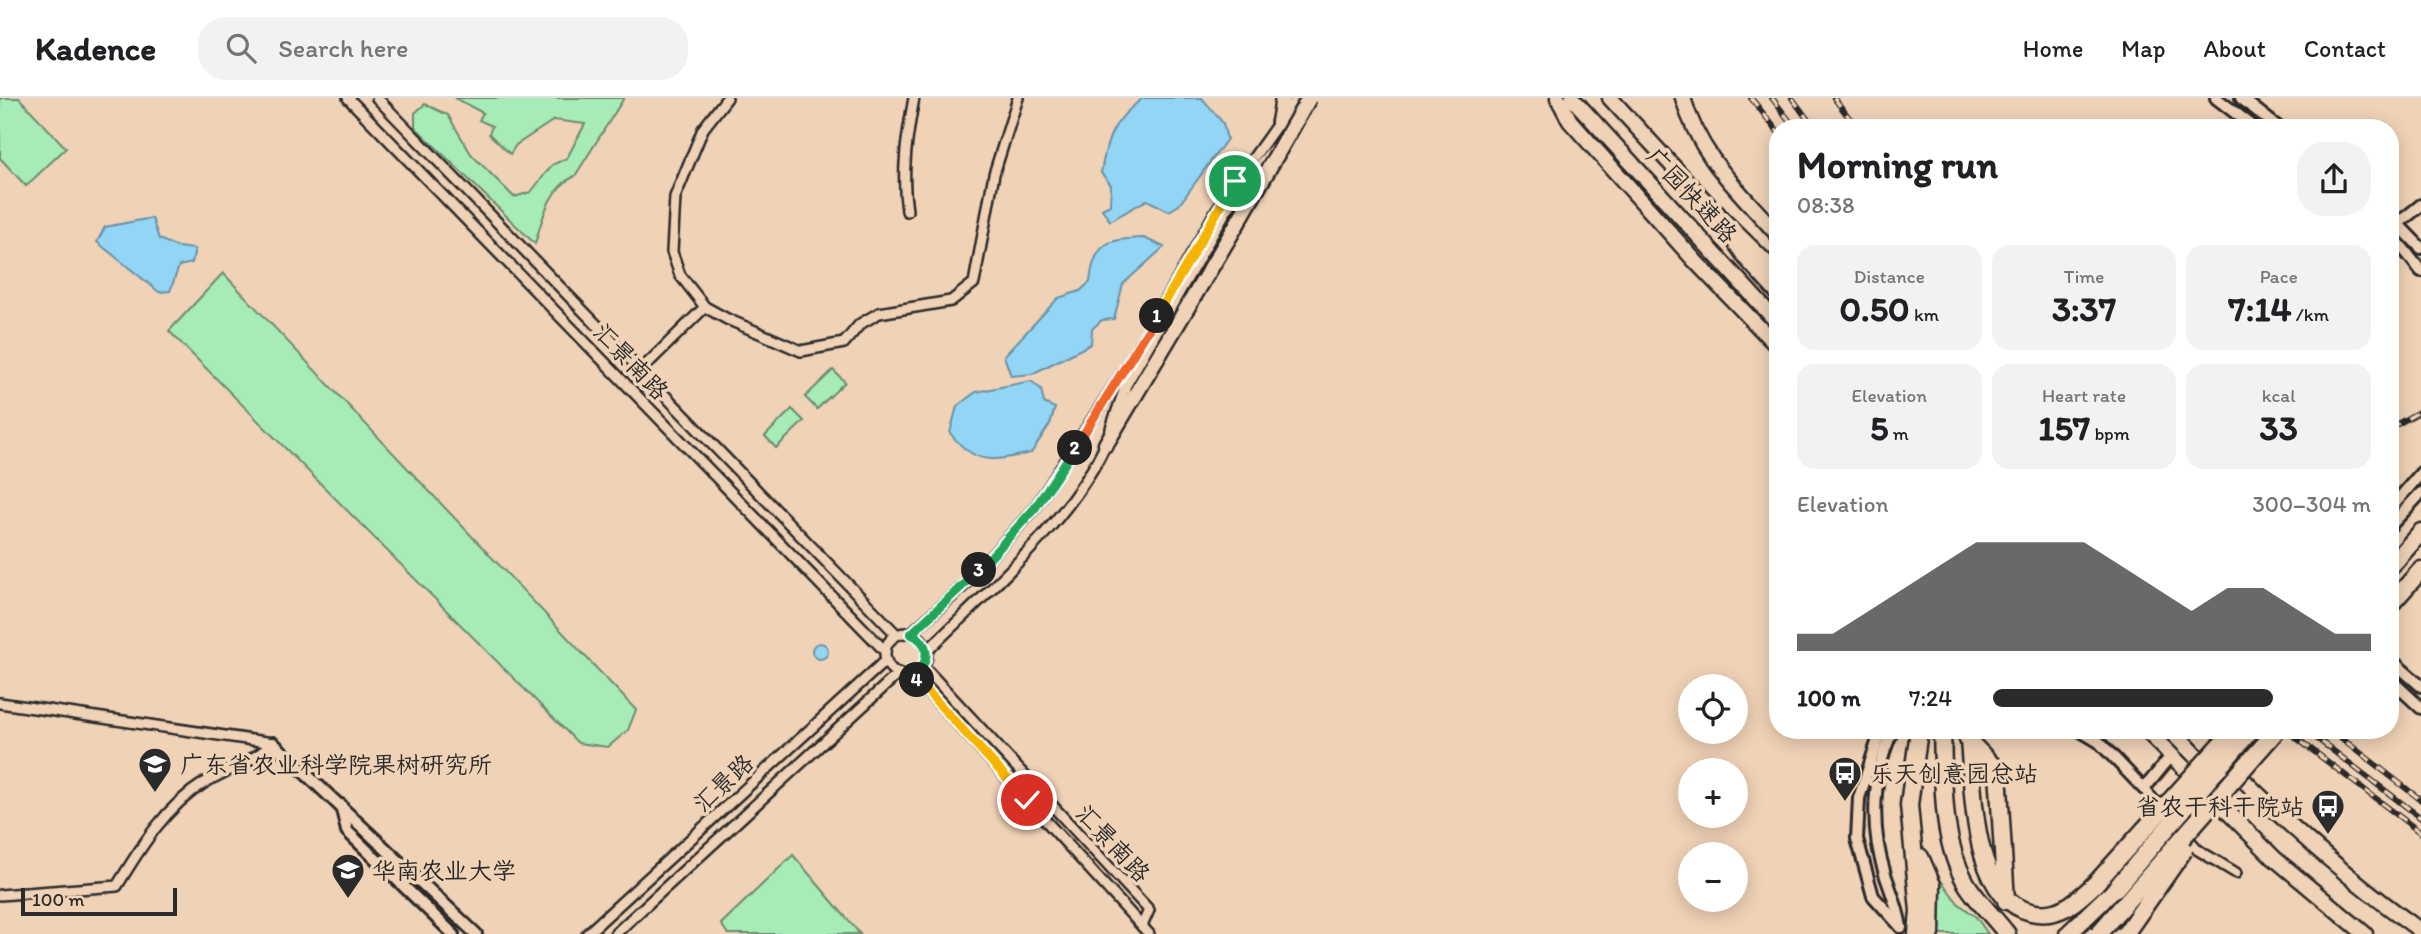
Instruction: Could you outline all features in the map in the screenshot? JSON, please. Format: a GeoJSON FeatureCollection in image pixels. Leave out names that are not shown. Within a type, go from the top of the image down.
{"type":"FeatureCollection","features":[{"type":"Feature","properties":{"kind":"highway"},"geometry":{"type":"LineString","coordinates":[[1283,98],[1285,125]]}},
{"type":"Feature","properties":{"kind":"highway"},"geometry":{"type":"LineString","coordinates":[[1285,125],[1302,98]]}},
{"type":"Feature","properties":{"kind":"highway"},"geometry":{"type":"LineString","coordinates":[[1285,125],[1310,98]]}},
{"type":"Feature","properties":{"kind":"highway"},"geometry":{"type":"LineString","coordinates":[[1106,444],[1310,98]]}},
{"type":"Feature","properties":{"kind":"highway"},"geometry":{"type":"LineString","coordinates":[[1546,98],[1769,336]]}},
{"type":"Feature","properties":{"kind":"highway"},"geometry":{"type":"LineString","coordinates":[[1558,98],[1570,121]]}},
{"type":"Feature","properties":{"kind":"highway","name":"广园快速路"},"geometry":{"type":"LineString","coordinates":[[1572,98],[1769,313]]}},
{"type":"Feature","properties":{"kind":"highway","name":"广园快速路"},"geometry":{"type":"LineString","coordinates":[[1609,98],[1716,213],[1769,265]]}},
{"type":"Feature","properties":{"kind":"highway"},"geometry":{"type":"LineString","coordinates":[[1683,98],[1692,127],[1709,157],[1769,225]]}},
{"type":"Feature","properties":{"kind":"highway"},"geometry":{"type":"LineString","coordinates":[[1716,213],[1747,257],[1769,282]]}},
{"type":"Feature","properties":{"kind":"highway"},"geometry":{"type":"LineString","coordinates":[[2399,553],[2417,536]]}},
{"type":"Feature","properties":{"kind":"highway"},"geometry":{"type":"LineString","coordinates":[[2399,557],[2417,536]]}},
{"type":"Feature","properties":{"kind":"highway"},"geometry":{"type":"LineString","coordinates":[[2399,595],[2421,570]]}},
{"type":"Feature","properties":{"kind":"highway"},"geometry":{"type":"LineString","coordinates":[[1917,934],[1919,911],[1910,794],[1919,739]]}},
{"type":"Feature","properties":{"kind":"highway"},"geometry":{"type":"LineString","coordinates":[[1944,739],[1944,800],[1953,852],[1966,884],[2007,934]]}},
{"type":"Feature","properties":{"kind":"highway"},"geometry":{"type":"LineString","coordinates":[[1967,739],[1980,839],[1993,886],[2006,901],[2022,910],[2042,915],[2070,906],[2096,883],[2226,739]]}},
{"type":"Feature","properties":{"kind":"highway"},"geometry":{"type":"LineString","coordinates":[[1970,739],[1998,771],[2006,901]]}},
{"type":"Feature","properties":{"kind":"highway"},"geometry":{"type":"LineString","coordinates":[[2155,739],[2274,858],[2365,934]]}},
{"type":"Feature","properties":{"kind":"highway"},"geometry":{"type":"LineString","coordinates":[[2203,739],[2235,773],[2317,850],[2421,931]]}},
{"type":"Feature","properties":{"kind":"highway"},"geometry":{"type":"LineString","coordinates":[[2068,934],[2116,888],[2243,739]]}},
{"type":"Feature","properties":{"kind":"highway"},"geometry":{"type":"LineString","coordinates":[[2098,934],[2269,739]]}},
{"type":"Feature","properties":{"kind":"highway"},"geometry":{"type":"LineString","coordinates":[[2125,934],[2177,858],[2217,810],[2235,776]]}},
{"type":"Feature","properties":{"kind":"highway"},"geometry":{"type":"LineString","coordinates":[[1913,842],[1932,885],[1931,934]]}},
{"type":"Feature","properties":{"kind":"street","name":"汇景南路"},"geometry":{"type":"LineString","coordinates":[[348,98],[886,655]]}},
{"type":"Feature","properties":{"kind":"street","name":"汇景南路"},"geometry":{"type":"LineString","coordinates":[[377,98],[897,635]]}},
{"type":"Feature","properties":{"kind":"street"},"geometry":{"type":"LineString","coordinates":[[727,98],[703,129],[675,197],[672,252],[680,275],[705,307],[801,351],[844,343],[860,324],[879,313],[951,301],[974,283],[994,174],[1018,98]]}},
{"type":"Feature","properties":{"kind":"street"},"geometry":{"type":"LineString","coordinates":[[907,211],[903,187],[905,151],[914,98]]}},
{"type":"Feature","properties":{"kind":"street"},"geometry":{"type":"LineString","coordinates":[[2216,98],[2243,119]]}},
{"type":"Feature","properties":{"kind":"street"},"geometry":{"type":"LineString","coordinates":[[2241,98],[2268,119]]}},
{"type":"Feature","properties":{"kind":"street"},"geometry":{"type":"LineString","coordinates":[[927,651],[922,640],[911,634],[897,635],[886,655],[899,673],[912,674],[923,666],[927,651],[1028,551],[1076,492],[1106,444],[1126,385],[1237,192],[1285,125]]}},
{"type":"Feature","properties":{"kind":"street"},"geometry":{"type":"LineString","coordinates":[[911,634],[967,583],[1035,508],[1146,336],[1217,209],[1285,125]]}},
{"type":"Feature","properties":{"kind":"street"},"geometry":{"type":"LineString","coordinates":[[2399,221],[2421,205]]}},
{"type":"Feature","properties":{"kind":"street"},"geometry":{"type":"LineString","coordinates":[[2399,230],[2421,248]]}},
{"type":"Feature","properties":{"kind":"street"},"geometry":{"type":"LineString","coordinates":[[2399,235],[2421,271]]}},
{"type":"Feature","properties":{"kind":"street"},"geometry":{"type":"LineString","coordinates":[[641,370],[705,307]]}},
{"type":"Feature","properties":{"kind":"street"},"geometry":{"type":"LineString","coordinates":[[2399,514],[2414,494],[2421,473]]}},
{"type":"Feature","properties":{"kind":"street"},"geometry":{"type":"LineString","coordinates":[[2399,503],[2414,494]]}},
{"type":"Feature","properties":{"kind":"street","name":"汇景路"},"geometry":{"type":"LineString","coordinates":[[587,934],[886,655]]}},
{"type":"Feature","properties":{"kind":"street","name":"汇景南路"},"geometry":{"type":"LineString","coordinates":[[923,666],[1149,910],[1142,926]]}},
{"type":"Feature","properties":{"kind":"street"},"geometry":{"type":"LineString","coordinates":[[2399,667],[2421,686]]}},
{"type":"Feature","properties":{"kind":"street","name":"汇景路"},"geometry":{"type":"LineString","coordinates":[[615,934],[899,673]]}},
{"type":"Feature","properties":{"kind":"street","name":"汇景南路"},"geometry":{"type":"LineString","coordinates":[[912,674],[1149,934]]}},
{"type":"Feature","properties":{"kind":"street"},"geometry":{"type":"LineString","coordinates":[[2399,687],[2421,708]]}},
{"type":"Feature","properties":{"kind":"street"},"geometry":{"type":"LineString","coordinates":[[0,703],[273,743],[476,934]]}},
{"type":"Feature","properties":{"kind":"street"},"geometry":{"type":"LineString","coordinates":[[1878,739],[1859,797],[1857,839],[1877,902],[1901,930]]}},
{"type":"Feature","properties":{"kind":"street"},"geometry":{"type":"LineString","coordinates":[[1889,739],[1884,748],[1876,784],[1878,846],[1901,930]]}},
{"type":"Feature","properties":{"kind":"street"},"geometry":{"type":"LineString","coordinates":[[2094,739],[2144,789],[2198,850],[2236,873]]}},
{"type":"Feature","properties":{"kind":"street"},"geometry":{"type":"LineString","coordinates":[[0,895],[117,886],[157,824],[178,803],[225,770],[261,755],[273,743]]}},
{"type":"Feature","properties":{"kind":"street"},"geometry":{"type":"LineString","coordinates":[[2144,789],[2171,756]]}},
{"type":"Feature","properties":{"kind":"street"},"geometry":{"type":"LineString","coordinates":[[341,805],[347,831],[453,934]]}},
{"type":"Feature","properties":{"kind":"green space"},"geometry":{"type":"Polygon","coordinates":[[[0,98],[19,98],[66,148],[26,186],[0,158],[0,98]]]}},
{"type":"Feature","properties":{"kind":"green space"},"geometry":{"type":"Polygon","coordinates":[[[455,98],[624,98],[575,176],[558,188],[553,196],[544,214],[535,244],[415,127],[415,113],[425,104],[448,115],[471,154],[514,197],[531,192],[552,165],[567,158],[585,124],[554,120],[516,145],[510,154],[489,134],[492,126],[479,120],[483,113],[455,98]]]}},
{"type":"Feature","properties":{"kind":"green space"},"geometry":{"type":"Polygon","coordinates":[[[223,273],[636,710],[628,730],[608,747],[578,743],[169,331],[223,273]]]}},
{"type":"Feature","properties":{"kind":"green space"},"geometry":{"type":"Polygon","coordinates":[[[833,370],[845,382],[817,409],[805,397],[833,370]]]}},
{"type":"Feature","properties":{"kind":"green space"},"geometry":{"type":"Polygon","coordinates":[[[792,409],[804,421],[776,448],[765,436],[792,409]]]}},
{"type":"Feature","properties":{"kind":"green space"},"geometry":{"type":"Polygon","coordinates":[[[793,855],[860,934],[728,934],[721,924],[793,855]]]}},
{"type":"Feature","properties":{"kind":"green space"},"geometry":{"type":"Polygon","coordinates":[[[1936,874],[1958,903],[1976,917],[1988,934],[1937,934],[1936,874]]]}},
{"type":"Feature","properties":{"kind":"water"},"geometry":{"type":"Polygon","coordinates":[[[1143,98],[1202,98],[1223,123],[1227,139],[1179,205],[1169,211],[1147,200],[1110,221],[1102,209],[1110,205],[1111,185],[1101,173],[1106,149],[1118,122],[1143,98]]]}},
{"type":"Feature","properties":{"kind":"water"},"geometry":{"type":"Polygon","coordinates":[[[152,218],[159,239],[177,247],[195,249],[192,263],[179,266],[170,291],[159,292],[97,242],[105,227],[152,218]]]}},
{"type":"Feature","properties":{"kind":"water"},"geometry":{"type":"Polygon","coordinates":[[[1144,238],[1164,247],[1123,284],[1114,319],[1102,320],[1092,329],[1091,344],[1032,374],[1011,376],[1004,356],[1058,298],[1080,291],[1090,282],[1099,251],[1112,242],[1144,238]]]}},
{"type":"Feature","properties":{"kind":"water"},"geometry":{"type":"Polygon","coordinates":[[[1031,381],[1041,389],[1044,403],[1055,408],[1050,424],[1031,453],[995,459],[977,456],[959,444],[950,433],[957,406],[976,392],[1031,381]]]}},
{"type":"Feature","properties":{"kind":"water"},"geometry":{"type":"Polygon","coordinates":[[[820,643],[826,645],[826,657],[820,659],[814,657],[812,651],[814,645],[820,643]]]}},
{"type":"Feature","properties":{"kind":"railway"},"geometry":{"type":"LineString","coordinates":[[1751,98],[1769,121]]}},
{"type":"Feature","properties":{"kind":"railway"},"geometry":{"type":"LineString","coordinates":[[1772,98],[1788,119]]}},
{"type":"Feature","properties":{"kind":"railway"},"geometry":{"type":"LineString","coordinates":[[1792,98],[1807,119]]}},
{"type":"Feature","properties":{"kind":"railway"},"geometry":{"type":"LineString","coordinates":[[1834,98],[1850,119]]}},
{"type":"Feature","properties":{"kind":"railway"},"geometry":{"type":"LineString","coordinates":[[2399,423],[2421,411]]}},
{"type":"Feature","properties":{"kind":"railway"},"geometry":{"type":"LineString","coordinates":[[2298,739],[2421,833]]}},
{"type":"Feature","properties":{"kind":"railway"},"geometry":{"type":"LineString","coordinates":[[2318,739],[2421,818]]}},
{"type":"Feature","properties":{"kind":"railway"},"geometry":{"type":"LineString","coordinates":[[2343,739],[2421,800]]}},
{"type":"Feature","properties":{"kind":"place","name":"广东省农业科学院果树研究所"},"geometry":{"type":"Point","coordinates":[155,794]}},
{"type":"Feature","properties":{"kind":"place","name":"乐天创意园总站"},"geometry":{"type":"Point","coordinates":[1845,803]}},
{"type":"Feature","properties":{"kind":"place","name":"省农干科干院站"},"geometry":{"type":"Point","coordinates":[2328,836]}},
{"type":"Feature","properties":{"kind":"place","name":"华南农业大学"},"geometry":{"type":"Point","coordinates":[348,900]}},
{"type":"Feature","properties":{"kind":"route"},"geometry":{"type":"LineString","coordinates":[[1027,800],[912,674],[923,666],[927,651],[922,640],[911,634],[967,583],[1035,508],[1146,336],[1235,181]]}}]}
